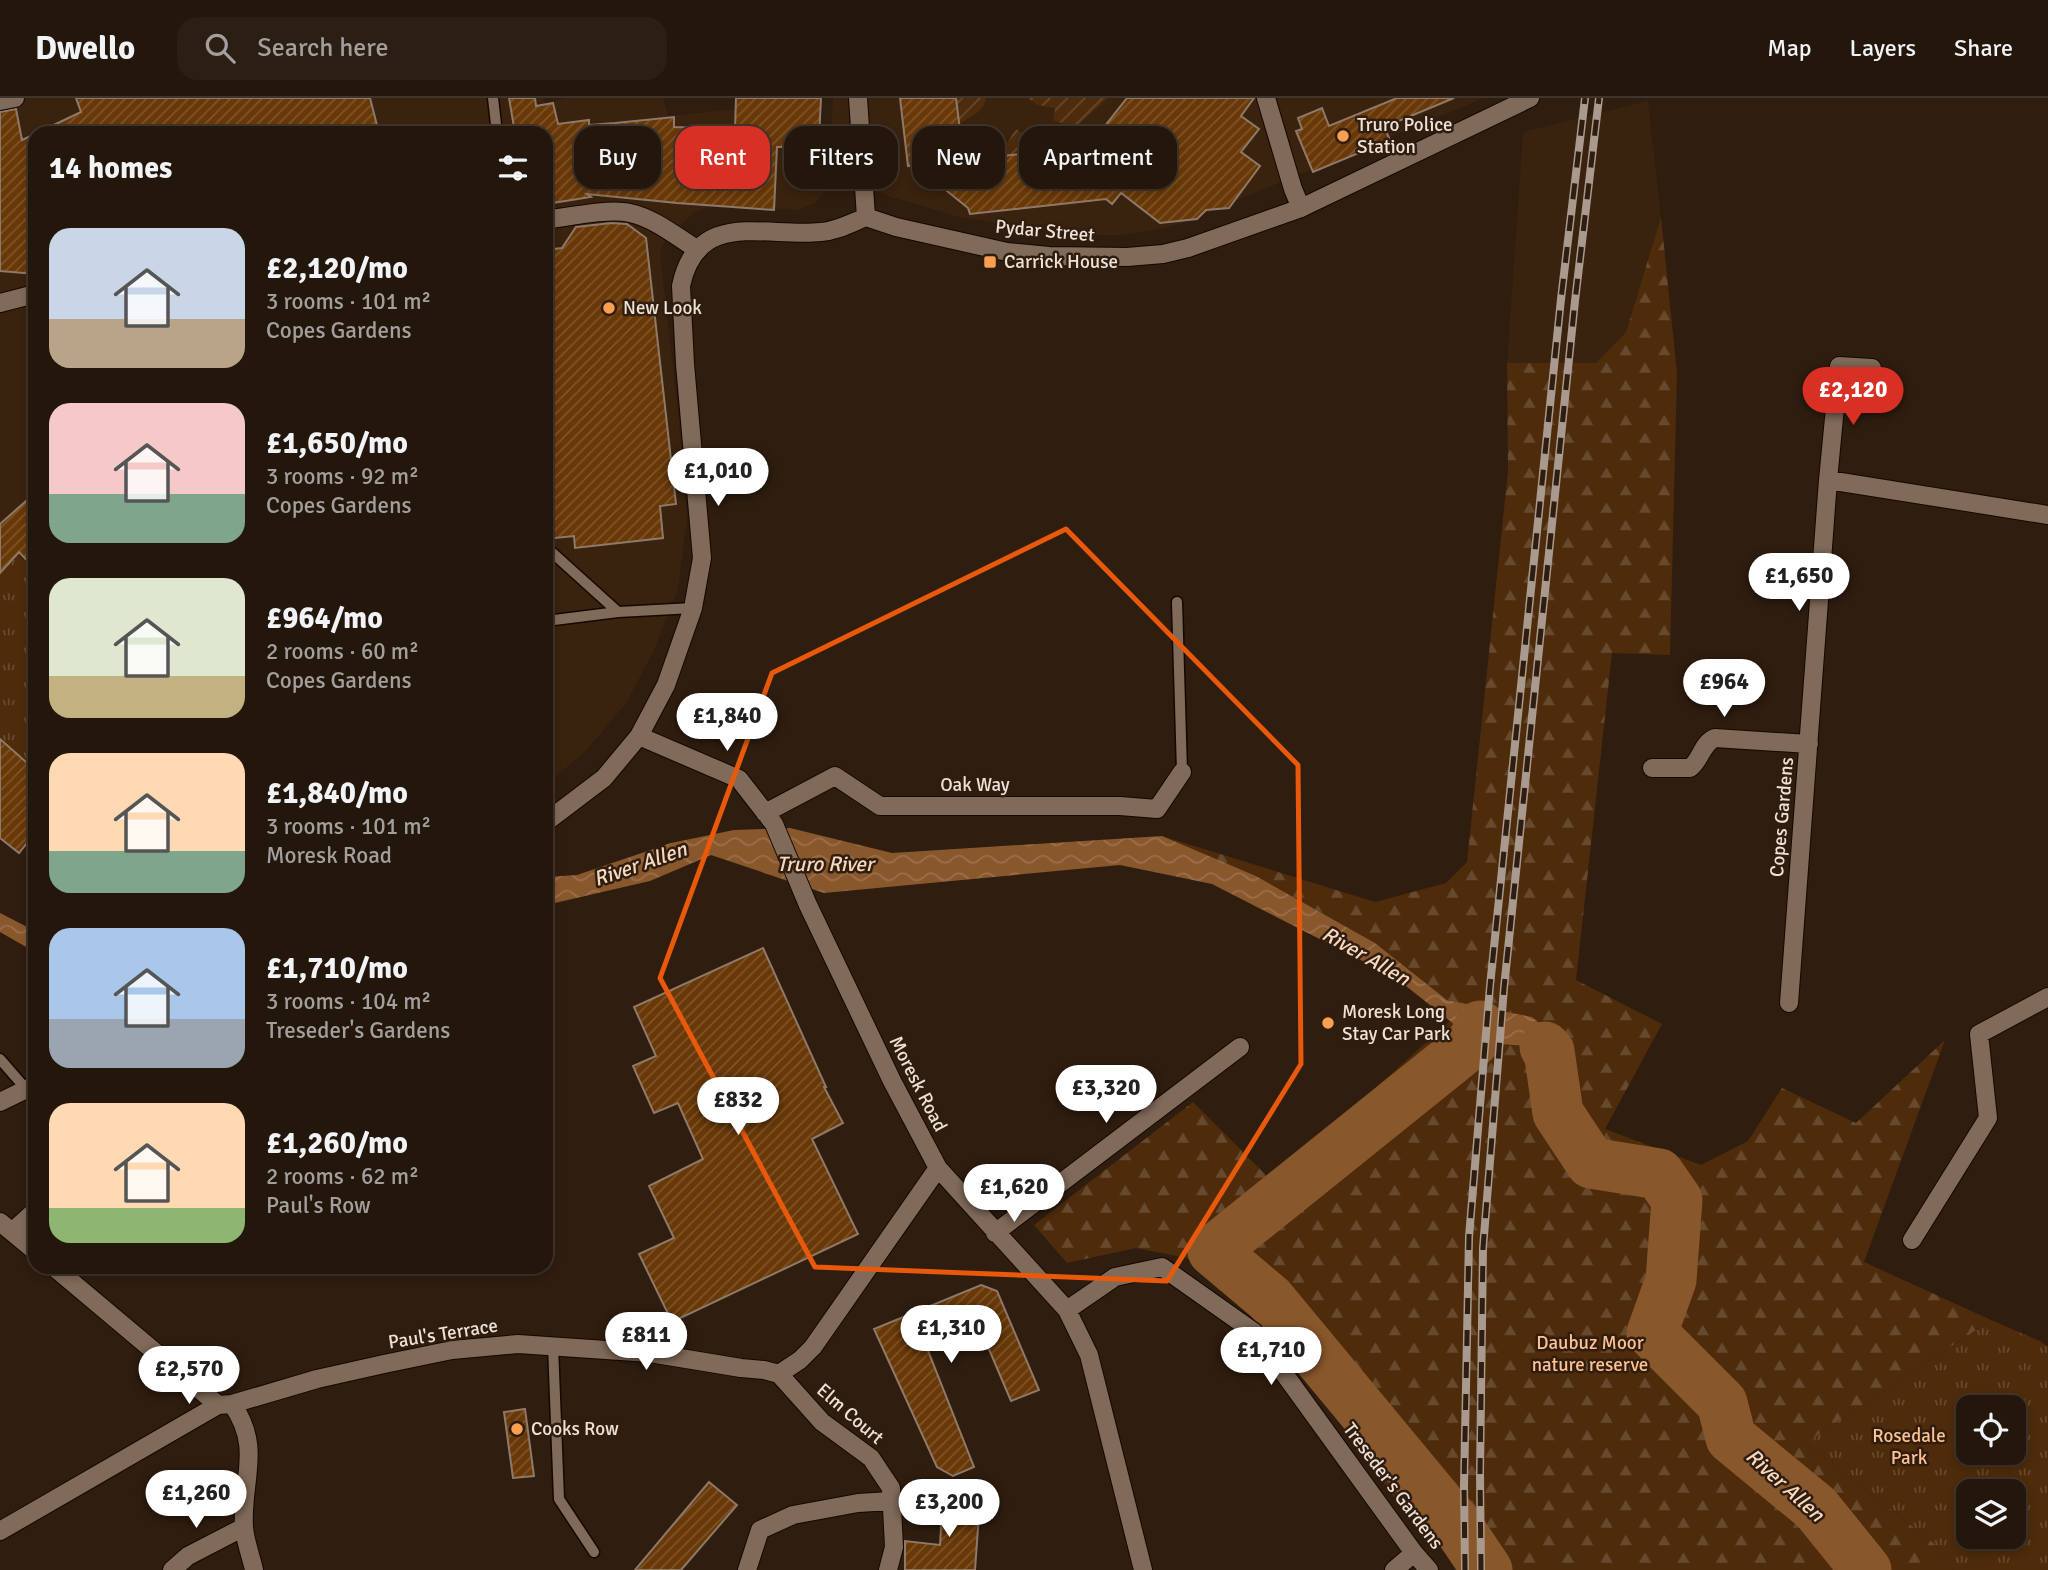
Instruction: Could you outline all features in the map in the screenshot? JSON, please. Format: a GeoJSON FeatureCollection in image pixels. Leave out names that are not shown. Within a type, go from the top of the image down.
{"type":"FeatureCollection","features":[{"type":"Feature","properties":{"kind":"street"},"geometry":{"type":"LineString","coordinates":[[0,101],[15,98]]}},
{"type":"Feature","properties":{"kind":"street"},"geometry":{"type":"LineString","coordinates":[[553,817],[604,778],[639,737],[666,685],[693,608],[702,558],[680,297],[683,275],[698,250],[714,237],[724,233],[824,232],[836,230],[866,216],[858,98]]}},
{"type":"Feature","properties":{"kind":"street"},"geometry":{"type":"LineString","coordinates":[[1266,98],[1301,208]]}},
{"type":"Feature","properties":{"kind":"street","name":"Pydar Street"},"geometry":{"type":"LineString","coordinates":[[866,216],[896,227],[1007,251],[1049,256],[1127,257],[1163,254],[1188,248],[1301,208],[1530,98]]}},
{"type":"Feature","properties":{"kind":"street"},"geometry":{"type":"LineString","coordinates":[[553,219],[619,211],[631,213],[661,227],[698,250]]}},
{"type":"Feature","properties":{"kind":"street"},"geometry":{"type":"LineString","coordinates":[[0,303],[28,297]]}},
{"type":"Feature","properties":{"kind":"street","name":"Copes Gardens"},"geometry":{"type":"LineString","coordinates":[[1788,1003],[1839,366],[1872,368]]}},
{"type":"Feature","properties":{"kind":"street"},"geometry":{"type":"LineString","coordinates":[[1828,480],[2048,515]]}},
{"type":"Feature","properties":{"kind":"street","name":"Moresk Road"},"geometry":{"type":"LineString","coordinates":[[639,737],[739,779],[770,818],[808,905],[937,1168],[1067,1310],[1089,1355],[1143,1570]]}},
{"type":"Feature","properties":{"kind":"street"},"geometry":{"type":"LineString","coordinates":[[1652,768],[1690,768],[1710,740],[1715,738],[1809,744]]}},
{"type":"Feature","properties":{"kind":"street","name":"Oak Way"},"geometry":{"type":"LineString","coordinates":[[770,818],[835,776],[880,806],[1120,806],[1157,809],[1182,772]]}},
{"type":"Feature","properties":{"kind":"street"},"geometry":{"type":"LineString","coordinates":[[1912,1240],[1988,1118],[1979,1034],[2048,997]]}},
{"type":"Feature","properties":{"kind":"street"},"geometry":{"type":"LineString","coordinates":[[995,1233],[1240,1047]]}},
{"type":"Feature","properties":{"kind":"street"},"geometry":{"type":"LineString","coordinates":[[0,1102],[28,1088]]}},
{"type":"Feature","properties":{"kind":"street"},"geometry":{"type":"LineString","coordinates":[[779,1374],[813,1347],[937,1168]]}},
{"type":"Feature","properties":{"kind":"street"},"geometry":{"type":"LineString","coordinates":[[28,1215],[6,1227],[28,1245]]}},
{"type":"Feature","properties":{"kind":"street","name":"Treseder's Gardens"},"geometry":{"type":"LineString","coordinates":[[1067,1310],[1115,1277],[1162,1266],[1254,1332],[1429,1570]]}},
{"type":"Feature","properties":{"kind":"street"},"geometry":{"type":"LineString","coordinates":[[63,1274],[242,1419],[250,1451],[244,1527],[254,1570]]}},
{"type":"Feature","properties":{"kind":"street","name":"Paul's Terrace"},"geometry":{"type":"LineString","coordinates":[[0,1531],[225,1404],[317,1379],[452,1350],[518,1344],[650,1353],[779,1374]]}},
{"type":"Feature","properties":{"kind":"street","name":"Elm Court"},"geometry":{"type":"LineString","coordinates":[[779,1374],[822,1422],[871,1458],[891,1488],[894,1548],[888,1570]]}},
{"type":"Feature","properties":{"kind":"street"},"geometry":{"type":"LineString","coordinates":[[747,1570],[760,1530],[793,1515],[858,1503],[891,1501]]}},
{"type":"Feature","properties":{"kind":"street"},"geometry":{"type":"LineString","coordinates":[[172,1570],[188,1556],[244,1527]]}},
{"type":"Feature","properties":{"kind":"street"},"geometry":{"type":"LineString","coordinates":[[1394,1570],[1414,1553]]}},
{"type":"Feature","properties":{"kind":"lane"},"geometry":{"type":"LineString","coordinates":[[493,98],[496,126]]}},
{"type":"Feature","properties":{"kind":"lane"},"geometry":{"type":"LineString","coordinates":[[553,553],[618,612]]}},
{"type":"Feature","properties":{"kind":"lane"},"geometry":{"type":"LineString","coordinates":[[1177,602],[1182,772]]}},
{"type":"Feature","properties":{"kind":"lane"},"geometry":{"type":"LineString","coordinates":[[553,620],[618,612],[693,608]]}},
{"type":"Feature","properties":{"kind":"lane"},"geometry":{"type":"LineString","coordinates":[[0,1059],[28,1085]]}},
{"type":"Feature","properties":{"kind":"lane"},"geometry":{"type":"LineString","coordinates":[[553,1346],[559,1499],[594,1552]]}},
{"type":"Feature","properties":{"kind":"highlighted area"},"geometry":{"type":"Polygon","coordinates":[[[1066,529],[1298,765],[1301,1064],[1167,1281],[815,1267],[660,978],[772,673],[1066,529]]]}},
{"type":"Feature","properties":{"kind":"shaded area"},"geometry":{"type":"Polygon","coordinates":[[[0,98],[543,98],[545,104],[565,98],[663,98],[668,116],[780,105],[781,140],[784,140],[784,189],[827,189],[815,203],[797,210],[715,205],[695,212],[665,241],[660,253],[687,519],[678,589],[655,648],[627,702],[586,751],[553,779],[553,126],[28,126],[28,565],[0,536],[0,98]]]}},
{"type":"Feature","properties":{"kind":"shaded area"},"geometry":{"type":"Polygon","coordinates":[[[833,98],[1484,98],[1180,224],[1150,231],[1122,235],[1050,232],[959,217],[872,189],[898,189],[898,126],[831,126],[833,98]]]}},
{"type":"Feature","properties":{"kind":"shaded area"},"geometry":{"type":"Polygon","coordinates":[[[1648,101],[1661,217],[1626,332],[1596,363],[1507,363],[1523,132],[1648,101]]]}},
{"type":"Feature","properties":{"kind":"green space"},"geometry":{"type":"Polygon","coordinates":[[[956,98],[986,98],[979,111],[959,124],[956,98]]]}},
{"type":"Feature","properties":{"kind":"green space"},"geometry":{"type":"Polygon","coordinates":[[[1027,98],[1108,98],[1077,126],[1053,121],[1055,108],[1038,105],[1027,98]]]}},
{"type":"Feature","properties":{"kind":"green space"},"geometry":{"type":"Polygon","coordinates":[[[1016,129],[1019,131],[1019,154],[1005,155],[1005,146],[1016,129]]]}},
{"type":"Feature","properties":{"kind":"green space","name":"Daubuz Moor nature reserve"},"geometry":{"type":"Polygon","coordinates":[[[1661,217],[1677,373],[1670,655],[1612,653],[1576,980],[1662,1024],[1605,1129],[1701,1165],[1748,1141],[1782,1088],[1856,1123],[1945,1040],[1864,1262],[1991,1320],[1806,1443],[1936,1545],[1953,1570],[1487,1570],[1454,1522],[1429,1546],[1274,1330],[1187,1258],[1136,1248],[1067,1263],[1034,1225],[1193,1102],[1272,1181],[1450,1021],[1473,1042],[1527,1046],[1542,1070],[1542,1099],[1558,1113],[1532,1017],[1447,1000],[1375,943],[1256,876],[1162,836],[1375,902],[1446,883],[1467,862],[1508,471],[1507,363],[1596,363],[1626,332],[1661,217]]]}},
{"type":"Feature","properties":{"kind":"green space"},"geometry":{"type":"Polygon","coordinates":[[[0,536],[28,565],[28,764],[0,739],[0,574],[3,570],[0,567],[0,536]]]}},
{"type":"Feature","properties":{"kind":"green space","name":"Rosedale Park"},"geometry":{"type":"Polygon","coordinates":[[[1991,1320],[2048,1347],[2048,1570],[1953,1570],[1936,1545],[1806,1443],[1991,1320]]]}},
{"type":"Feature","properties":{"kind":"water","name":"Truro River"},"geometry":{"type":"Polygon","coordinates":[[[790,828],[892,853],[1162,836],[1256,876],[1375,943],[1447,1000],[1532,1017],[1564,1044],[1558,1113],[1542,1099],[1542,1070],[1527,1046],[1473,1042],[1396,978],[1212,884],[1120,865],[824,893],[711,855],[650,881],[553,903],[553,877],[577,875],[671,843],[734,830],[790,828]]]}},
{"type":"Feature","properties":{"kind":"water"},"geometry":{"type":"Polygon","coordinates":[[[0,913],[28,927],[28,948],[0,932],[0,913]]]}},
{"type":"Feature","properties":{"kind":"building"},"geometry":{"type":"Polygon","coordinates":[[[76,98],[370,98],[377,126],[52,126],[81,112],[76,98]]]}},
{"type":"Feature","properties":{"kind":"building"},"geometry":{"type":"Polygon","coordinates":[[[509,98],[535,98],[536,106],[553,103],[558,124],[589,120],[589,125],[674,117],[675,189],[770,189],[770,126],[735,126],[736,98],[821,98],[820,126],[784,126],[784,147],[777,147],[774,210],[587,194],[591,197],[553,203],[553,126],[514,126],[509,98]]]}},
{"type":"Feature","properties":{"kind":"building"},"geometry":{"type":"Polygon","coordinates":[[[900,98],[956,98],[960,126],[912,126],[912,165],[908,166],[900,98]]]}},
{"type":"Feature","properties":{"kind":"building"},"geometry":{"type":"Polygon","coordinates":[[[1127,98],[1254,98],[1241,116],[1259,129],[1241,152],[1260,166],[1229,208],[1206,210],[1197,219],[1160,223],[1121,193],[1112,204],[1106,199],[970,214],[968,208],[945,189],[1005,189],[1005,156],[1019,154],[1019,189],[1177,189],[1177,126],[1105,126],[1127,98]]]}},
{"type":"Feature","properties":{"kind":"building","name":"Truro Police Station"},"geometry":{"type":"Polygon","coordinates":[[[1397,98],[1454,98],[1384,127],[1390,140],[1313,172],[1296,131],[1302,129],[1298,118],[1322,108],[1329,126],[1397,98]]]}},
{"type":"Feature","properties":{"kind":"building"},"geometry":{"type":"Polygon","coordinates":[[[16,109],[22,140],[28,137],[28,273],[0,271],[0,112],[16,109]]]}},
{"type":"Feature","properties":{"kind":"building"},"geometry":{"type":"Polygon","coordinates":[[[627,224],[646,238],[676,504],[660,506],[663,538],[575,548],[574,536],[553,538],[553,249],[562,248],[576,227],[627,224]]]}},
{"type":"Feature","properties":{"kind":"building"},"geometry":{"type":"Polygon","coordinates":[[[28,499],[28,562],[19,552],[0,573],[0,524],[28,499]]]}},
{"type":"Feature","properties":{"kind":"building"},"geometry":{"type":"Polygon","coordinates":[[[0,739],[28,764],[28,842],[19,853],[0,838],[0,739]]]}},
{"type":"Feature","properties":{"kind":"building"},"geometry":{"type":"Polygon","coordinates":[[[763,948],[824,1087],[843,1123],[812,1139],[858,1234],[672,1322],[639,1254],[674,1238],[649,1186],[703,1159],[678,1103],[654,1113],[633,1066],[656,1056],[634,1007],[763,948]]]}},
{"type":"Feature","properties":{"kind":"building"},"geometry":{"type":"Polygon","coordinates":[[[981,1285],[997,1291],[1039,1390],[1011,1401],[980,1328],[927,1348],[974,1467],[953,1476],[937,1467],[874,1329],[981,1285]]]}},
{"type":"Feature","properties":{"kind":"building","name":"Cooks Row"},"geometry":{"type":"Polygon","coordinates":[[[525,1409],[534,1476],[513,1478],[504,1412],[525,1409]]]}},
{"type":"Feature","properties":{"kind":"building"},"geometry":{"type":"Polygon","coordinates":[[[709,1482],[737,1505],[681,1570],[635,1570],[709,1482]]]}},
{"type":"Feature","properties":{"kind":"building"},"geometry":{"type":"Polygon","coordinates":[[[943,1494],[980,1500],[975,1570],[905,1570],[905,1541],[940,1545],[943,1494]]]}},
{"type":"Feature","properties":{"kind":"waterway"},"geometry":{"type":"LineString","coordinates":[[1480,1026],[1473,1042],[1213,1251],[1270,1299],[1454,1521],[1487,1570]]}},
{"type":"Feature","properties":{"kind":"waterway","name":"River Allen"},"geometry":{"type":"LineString","coordinates":[[1545,1047],[1549,1051],[1558,1113],[1591,1163],[1659,1174],[1677,1200],[1671,1280],[1652,1333],[1722,1403],[1731,1438],[1816,1508],[1866,1570]]}},
{"type":"Feature","properties":{"kind":"railway"},"geometry":{"type":"LineString","coordinates":[[1465,1570],[1469,1237],[1490,986],[1561,299],[1585,98]]}},
{"type":"Feature","properties":{"kind":"railway"},"geometry":{"type":"LineString","coordinates":[[1481,1570],[1483,1248],[1504,988],[1575,301],[1599,98]]}},
{"type":"Feature","properties":{"kind":"place","name":"Truro Police Station"},"geometry":{"type":"Point","coordinates":[1343,136]}},
{"type":"Feature","properties":{"kind":"place","name":"Carrick House"},"geometry":{"type":"Point","coordinates":[990,262]}},
{"type":"Feature","properties":{"kind":"place","name":"New Look"},"geometry":{"type":"Point","coordinates":[609,308]}},
{"type":"Feature","properties":{"kind":"place","name":"Moresk Long Stay Car Park"},"geometry":{"type":"Point","coordinates":[1328,1023]}},
{"type":"Feature","properties":{"kind":"place","name":"Cooks Row"},"geometry":{"type":"Point","coordinates":[517,1429]}}]}
